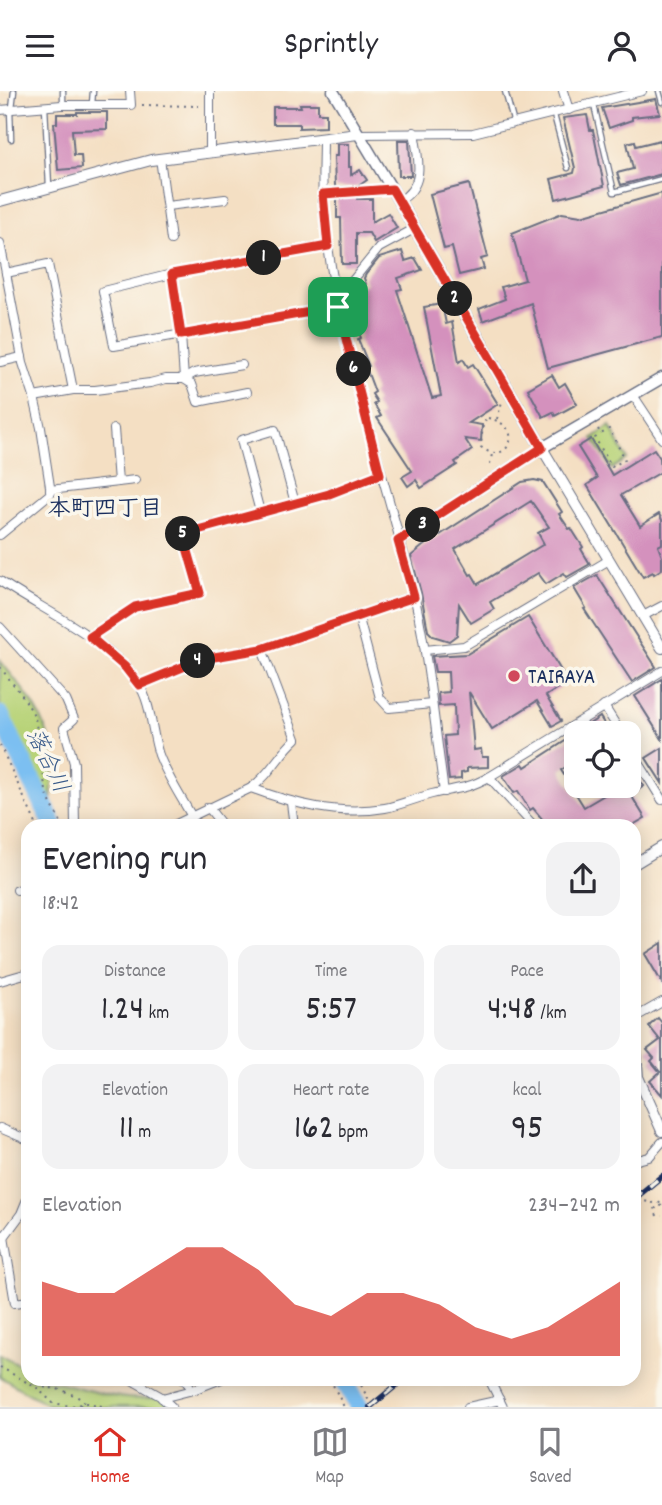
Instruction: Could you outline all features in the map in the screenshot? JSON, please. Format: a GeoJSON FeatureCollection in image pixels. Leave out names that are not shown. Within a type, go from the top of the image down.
{"type":"FeatureCollection","features":[{"type":"Feature","properties":{"kind":"main road"},"geometry":{"type":"LineString","coordinates":[[333,91],[400,201],[542,448],[662,378]]}},
{"type":"Feature","properties":{"kind":"street"},"geometry":{"type":"LineString","coordinates":[[7,109],[63,105],[131,105],[130,91]]}},
{"type":"Feature","properties":{"kind":"street"},"geometry":{"type":"LineString","coordinates":[[209,152],[210,91]]}},
{"type":"Feature","properties":{"kind":"street"},"geometry":{"type":"LineString","coordinates":[[563,91],[569,110]]}},
{"type":"Feature","properties":{"kind":"street"},"geometry":{"type":"LineString","coordinates":[[0,201],[160,158],[358,134],[474,133],[642,91]]}},
{"type":"Feature","properties":{"kind":"street"},"geometry":{"type":"LineString","coordinates":[[400,201],[408,196],[420,174],[414,132]]}},
{"type":"Feature","properties":{"kind":"street"},"geometry":{"type":"LineString","coordinates":[[323,138],[323,194],[328,246],[338,303],[380,474],[414,597],[425,650],[444,792]]}},
{"type":"Feature","properties":{"kind":"street"},"geometry":{"type":"LineString","coordinates":[[160,158],[171,240]]}},
{"type":"Feature","properties":{"kind":"street"},"geometry":{"type":"LineString","coordinates":[[167,206],[225,199]]}},
{"type":"Feature","properties":{"kind":"street"},"geometry":{"type":"LineString","coordinates":[[328,246],[172,274],[103,291],[114,346],[338,303],[379,248],[414,229]]}},
{"type":"Feature","properties":{"kind":"street"},"geometry":{"type":"LineString","coordinates":[[0,243],[22,356],[41,428],[51,493],[0,535]]}},
{"type":"Feature","properties":{"kind":"street"},"geometry":{"type":"LineString","coordinates":[[6,273],[48,264],[73,390]]}},
{"type":"Feature","properties":{"kind":"street"},"geometry":{"type":"LineString","coordinates":[[172,274],[184,379]]}},
{"type":"Feature","properties":{"kind":"street"},"geometry":{"type":"LineString","coordinates":[[0,362],[22,356]]}},
{"type":"Feature","properties":{"kind":"street"},"geometry":{"type":"LineString","coordinates":[[34,397],[73,390],[95,390],[166,379],[184,379],[194,373],[242,365]]}},
{"type":"Feature","properties":{"kind":"street"},"geometry":{"type":"LineString","coordinates":[[184,379],[192,384],[198,402],[247,392]]}},
{"type":"Feature","properties":{"kind":"street"},"geometry":{"type":"LineString","coordinates":[[633,395],[662,439]]}},
{"type":"Feature","properties":{"kind":"street"},"geometry":{"type":"LineString","coordinates":[[114,429],[118,482]]}},
{"type":"Feature","properties":{"kind":"street"},"geometry":{"type":"LineString","coordinates":[[260,512],[241,440],[275,431],[295,503]]}},
{"type":"Feature","properties":{"kind":"street"},"geometry":{"type":"LineString","coordinates":[[398,541],[542,448],[662,648]]}},
{"type":"Feature","properties":{"kind":"street"},"geometry":{"type":"LineString","coordinates":[[90,637],[135,607],[200,593],[183,534],[329,494],[380,474]]}},
{"type":"Feature","properties":{"kind":"street"},"geometry":{"type":"LineString","coordinates":[[50,490],[135,480]]}},
{"type":"Feature","properties":{"kind":"street"},"geometry":{"type":"LineString","coordinates":[[425,650],[464,646],[609,560]]}},
{"type":"Feature","properties":{"kind":"street"},"geometry":{"type":"LineString","coordinates":[[0,581],[90,637],[125,667],[139,685],[149,709],[159,755],[192,817]]}},
{"type":"Feature","properties":{"kind":"street"},"geometry":{"type":"LineString","coordinates":[[139,685],[202,659],[262,649],[414,597]]}},
{"type":"Feature","properties":{"kind":"street"},"geometry":{"type":"LineString","coordinates":[[643,615],[662,606]]}},
{"type":"Feature","properties":{"kind":"street"},"geometry":{"type":"LineString","coordinates":[[358,615],[380,698],[388,708],[432,704]]}},
{"type":"Feature","properties":{"kind":"street"},"geometry":{"type":"LineString","coordinates":[[0,627],[66,700],[74,719],[64,728],[74,763],[75,819]]}},
{"type":"Feature","properties":{"kind":"street"},"geometry":{"type":"LineString","coordinates":[[188,819],[251,788],[271,770],[281,754],[296,739],[262,649]]}},
{"type":"Feature","properties":{"kind":"street"},"geometry":{"type":"LineString","coordinates":[[251,788],[291,803],[333,810],[368,810],[475,785],[662,671]]}},
{"type":"Feature","properties":{"kind":"street"},"geometry":{"type":"LineString","coordinates":[[604,706],[613,721]]}},
{"type":"Feature","properties":{"kind":"street"},"geometry":{"type":"LineString","coordinates":[[641,766],[662,800]]}},
{"type":"Feature","properties":{"kind":"street"},"geometry":{"type":"LineString","coordinates":[[489,777],[528,819]]}},
{"type":"Feature","properties":{"kind":"street"},"geometry":{"type":"LineString","coordinates":[[291,803],[292,819]]}},
{"type":"Feature","properties":{"kind":"street"},"geometry":{"type":"LineString","coordinates":[[208,807],[217,819]]}},
{"type":"Feature","properties":{"kind":"street"},"geometry":{"type":"LineString","coordinates":[[641,860],[662,847]]}},
{"type":"Feature","properties":{"kind":"street"},"geometry":{"type":"LineString","coordinates":[[17,890],[21,889]]}},
{"type":"Feature","properties":{"kind":"street"},"geometry":{"type":"LineString","coordinates":[[0,981],[21,975]]}},
{"type":"Feature","properties":{"kind":"street"},"geometry":{"type":"LineString","coordinates":[[641,1016],[662,1002]]}},
{"type":"Feature","properties":{"kind":"street"},"geometry":{"type":"LineString","coordinates":[[641,1084],[662,1131]]}},
{"type":"Feature","properties":{"kind":"street"},"geometry":{"type":"LineString","coordinates":[[0,1128],[21,1137]]}},
{"type":"Feature","properties":{"kind":"street"},"geometry":{"type":"LineString","coordinates":[[641,1159],[649,1157],[662,1142]]}},
{"type":"Feature","properties":{"kind":"street"},"geometry":{"type":"LineString","coordinates":[[21,1214],[2,1235],[15,1303],[21,1302]]}},
{"type":"Feature","properties":{"kind":"street"},"geometry":{"type":"LineString","coordinates":[[142,1386],[172,1407]]}},
{"type":"Feature","properties":{"kind":"street"},"geometry":{"type":"LineString","coordinates":[[190,1386],[193,1390]]}},
{"type":"Feature","properties":{"kind":"street"},"geometry":{"type":"LineString","coordinates":[[162,1398],[203,1386]]}},
{"type":"Feature","properties":{"kind":"street"},"geometry":{"type":"LineString","coordinates":[[468,1407],[502,1404],[493,1386]]}},
{"type":"Feature","properties":{"kind":"lane"},"geometry":{"type":"LineString","coordinates":[[11,139],[7,109],[13,91]]}},
{"type":"Feature","properties":{"kind":"lane"},"geometry":{"type":"LineString","coordinates":[[63,91],[63,105]]}},
{"type":"Feature","properties":{"kind":"lane"},"geometry":{"type":"LineString","coordinates":[[92,105],[93,91]]}},
{"type":"Feature","properties":{"kind":"lane"},"geometry":{"type":"LineString","coordinates":[[505,91],[514,124]]}},
{"type":"Feature","properties":{"kind":"lane"},"geometry":{"type":"LineString","coordinates":[[597,91],[614,192],[662,179]]}},
{"type":"Feature","properties":{"kind":"lane"},"geometry":{"type":"LineString","coordinates":[[659,91],[662,101]]}},
{"type":"Feature","properties":{"kind":"lane"},"geometry":{"type":"LineString","coordinates":[[45,107],[49,187]]}},
{"type":"Feature","properties":{"kind":"lane"},"geometry":{"type":"LineString","coordinates":[[554,115],[568,168]]}},
{"type":"Feature","properties":{"kind":"lane"},"geometry":{"type":"LineString","coordinates":[[323,194],[392,189]]}},
{"type":"Feature","properties":{"kind":"path"},"geometry":{"type":"LineString","coordinates":[[131,105],[210,107]]}},
{"type":"Feature","properties":{"kind":"path"},"geometry":{"type":"LineString","coordinates":[[496,420],[502,402]]}},
{"type":"Feature","properties":{"kind":"path"},"geometry":{"type":"LineString","coordinates":[[488,418],[496,420],[505,424],[510,431],[510,441],[508,449],[492,453],[481,447],[482,422],[488,418]]}},
{"type":"Feature","properties":{"kind":"path"},"geometry":{"type":"LineString","coordinates":[[598,428],[601,434]]}},
{"type":"Feature","properties":{"kind":"path"},"geometry":{"type":"LineString","coordinates":[[609,429],[625,459],[612,467],[595,438],[601,434],[609,429]]}},
{"type":"Feature","properties":{"kind":"path"},"geometry":{"type":"LineString","coordinates":[[510,441],[516,442]]}},
{"type":"Feature","properties":{"kind":"path"},"geometry":{"type":"LineString","coordinates":[[490,464],[492,453]]}},
{"type":"Feature","properties":{"kind":"path"},"geometry":{"type":"LineString","coordinates":[[0,667],[35,717],[45,786],[59,819]]}},
{"type":"Feature","properties":{"kind":"path"},"geometry":{"type":"LineString","coordinates":[[0,745],[34,819]]}},
{"type":"Feature","properties":{"kind":"path"},"geometry":{"type":"LineString","coordinates":[[641,1203],[662,1201]]}},
{"type":"Feature","properties":{"kind":"path"},"geometry":{"type":"LineString","coordinates":[[654,1203],[662,1206]]}},
{"type":"Feature","properties":{"kind":"path"},"geometry":{"type":"LineString","coordinates":[[657,1206],[657,1216],[662,1216]]}},
{"type":"Feature","properties":{"kind":"path"},"geometry":{"type":"LineString","coordinates":[[0,1367],[21,1379]]}},
{"type":"Feature","properties":{"kind":"path"},"geometry":{"type":"LineString","coordinates":[[33,1386],[53,1403],[71,1406],[86,1403],[107,1407]]}},
{"type":"Feature","properties":{"kind":"path"},"geometry":{"type":"LineString","coordinates":[[334,1386],[344,1407]]}},
{"type":"Feature","properties":{"kind":"path"},"geometry":{"type":"LineString","coordinates":[[362,1386],[372,1407]]}},
{"type":"Feature","properties":{"kind":"path"},"geometry":{"type":"LineString","coordinates":[[37,1388],[50,1387],[81,1398],[86,1403]]}},
{"type":"Feature","properties":{"kind":"green space"},"geometry":{"type":"Polygon","coordinates":[[[610,426],[627,459],[612,469],[593,438],[610,426]]]}},
{"type":"Feature","properties":{"kind":"green space"},"geometry":{"type":"Polygon","coordinates":[[[0,661],[33,704],[50,741],[53,766],[51,799],[44,802],[0,715],[0,661]]]}},
{"type":"Feature","properties":{"kind":"green space"},"geometry":{"type":"Polygon","coordinates":[[[0,1354],[21,1365],[21,1386],[73,1386],[127,1398],[160,1396],[174,1407],[61,1407],[47,1404],[0,1377],[0,1354]]]}},
{"type":"Feature","properties":{"kind":"building"},"geometry":{"type":"Polygon","coordinates":[[[656,99],[660,114],[632,117],[632,120],[609,128],[602,108],[656,99]]]}},
{"type":"Feature","properties":{"kind":"building"},"geometry":{"type":"Polygon","coordinates":[[[300,104],[318,104],[318,113],[326,113],[326,127],[299,128],[299,124],[273,124],[273,107],[301,107],[300,104]]]}},
{"type":"Feature","properties":{"kind":"building"},"geometry":{"type":"Polygon","coordinates":[[[107,112],[107,129],[72,130],[74,155],[81,155],[82,168],[58,170],[54,123],[57,123],[57,114],[107,112]]]}},
{"type":"Feature","properties":{"kind":"building"},"geometry":{"type":"Polygon","coordinates":[[[587,115],[590,130],[593,130],[604,186],[556,199],[551,179],[574,173],[575,168],[563,118],[587,115]]]}},
{"type":"Feature","properties":{"kind":"building"},"geometry":{"type":"Polygon","coordinates":[[[398,140],[409,140],[411,176],[399,176],[398,140]]]}},
{"type":"Feature","properties":{"kind":"building"},"geometry":{"type":"Polygon","coordinates":[[[660,140],[662,174],[621,185],[617,173],[633,169],[627,143],[635,141],[636,146],[660,140]]]}},
{"type":"Feature","properties":{"kind":"building"},"geometry":{"type":"Polygon","coordinates":[[[337,144],[349,144],[351,175],[360,170],[367,180],[357,187],[335,186],[334,156],[337,156],[337,144]]]}},
{"type":"Feature","properties":{"kind":"building"},"geometry":{"type":"Polygon","coordinates":[[[469,184],[488,257],[481,259],[484,269],[459,275],[452,247],[444,249],[430,194],[469,184]]]}},
{"type":"Feature","properties":{"kind":"building"},"geometry":{"type":"Polygon","coordinates":[[[662,193],[662,337],[548,368],[531,303],[483,321],[479,309],[505,299],[501,287],[525,280],[512,233],[562,213],[581,216],[662,193]]]}},
{"type":"Feature","properties":{"kind":"building"},"geometry":{"type":"Polygon","coordinates":[[[357,196],[357,199],[372,199],[372,222],[388,213],[397,228],[374,242],[369,233],[356,233],[356,264],[342,264],[341,218],[337,218],[337,198],[357,196]]]}},
{"type":"Feature","properties":{"kind":"building"},"geometry":{"type":"Polygon","coordinates":[[[402,251],[405,261],[415,258],[422,270],[398,278],[402,289],[397,290],[432,398],[441,396],[424,307],[442,304],[446,324],[452,322],[459,362],[463,359],[468,367],[473,364],[498,404],[469,423],[482,425],[481,441],[465,439],[472,450],[455,462],[457,465],[421,488],[416,480],[408,486],[402,477],[412,471],[377,418],[381,416],[374,404],[377,402],[372,394],[375,392],[366,368],[369,366],[358,339],[361,338],[361,332],[352,304],[355,303],[353,297],[359,287],[366,284],[366,274],[379,258],[402,251]]]}},
{"type":"Feature","properties":{"kind":"building"},"geometry":{"type":"Polygon","coordinates":[[[552,375],[559,387],[565,383],[577,404],[555,416],[553,412],[543,417],[528,389],[552,375]]]}},
{"type":"Feature","properties":{"kind":"building"},"geometry":{"type":"Polygon","coordinates":[[[591,439],[612,475],[654,449],[660,458],[661,472],[621,495],[640,526],[659,514],[662,520],[662,544],[658,546],[662,569],[654,574],[653,572],[643,577],[587,485],[597,478],[578,447],[591,439]]]}},
{"type":"Feature","properties":{"kind":"building"},"geometry":{"type":"Polygon","coordinates":[[[522,482],[543,482],[562,512],[559,514],[583,547],[581,549],[590,564],[567,577],[564,573],[546,584],[538,573],[490,602],[494,609],[471,623],[459,604],[457,635],[449,641],[433,636],[428,631],[411,556],[522,482]],[[531,501],[455,549],[478,584],[544,544],[538,533],[549,527],[531,501]]]}},
{"type":"Feature","properties":{"kind":"building"},"geometry":{"type":"Polygon","coordinates":[[[597,575],[656,667],[632,682],[584,609],[586,608],[574,588],[597,575]]]}},
{"type":"Feature","properties":{"kind":"building"},"geometry":{"type":"Polygon","coordinates":[[[528,617],[568,682],[546,696],[561,721],[552,726],[537,701],[492,729],[469,692],[474,750],[481,749],[482,757],[488,757],[488,767],[467,768],[467,772],[461,773],[461,779],[449,780],[444,736],[455,735],[454,705],[439,706],[438,693],[449,692],[448,672],[435,672],[432,656],[467,654],[528,617]]]}},
{"type":"Feature","properties":{"kind":"building"},"geometry":{"type":"Polygon","coordinates":[[[662,679],[662,739],[635,696],[662,679]]]}},
{"type":"Feature","properties":{"kind":"building"},"geometry":{"type":"Polygon","coordinates":[[[564,742],[564,768],[561,770],[564,775],[564,798],[578,798],[584,807],[599,798],[633,798],[645,818],[641,820],[542,819],[533,808],[530,810],[518,791],[514,793],[503,776],[523,764],[525,767],[564,742]]]}},
{"type":"Feature","properties":{"kind":"building"},"geometry":{"type":"Polygon","coordinates":[[[662,748],[662,783],[646,758],[662,748]]]}},
{"type":"Feature","properties":{"kind":"building"},"geometry":{"type":"Polygon","coordinates":[[[662,943],[662,983],[645,954],[662,943]]]}},
{"type":"Feature","properties":{"kind":"building"},"geometry":{"type":"Polygon","coordinates":[[[658,1018],[662,1023],[662,1095],[650,1081],[660,1072],[651,1061],[654,1058],[647,1050],[660,1040],[649,1026],[658,1018]]]}},
{"type":"Feature","properties":{"kind":"waterway","name":"落合川"},"geometry":{"type":"LineString","coordinates":[[0,715],[51,819]]}},
{"type":"Feature","properties":{"kind":"waterway","name":"落合川"},"geometry":{"type":"LineString","coordinates":[[348,1386],[359,1407]]}},
{"type":"Feature","properties":{"kind":"railway"},"geometry":{"type":"LineString","coordinates":[[641,1193],[662,1176]]}},
{"type":"Feature","properties":{"kind":"railway"},"geometry":{"type":"LineString","coordinates":[[370,1407],[396,1386]]}},
{"type":"Feature","properties":{"kind":"place","name":"TAIRAYA"},"geometry":{"type":"Point","coordinates":[514,676]}},
{"type":"Feature","properties":{"kind":"district","name":"本町四丁目"},"geometry":{"type":"Point","coordinates":[105,507]}},
{"type":"Feature","properties":{"kind":"route"},"geometry":{"type":"LineString","coordinates":[[392,189],[542,448],[398,541],[414,597],[262,649],[202,659],[139,685],[125,667],[90,637],[135,607],[200,593],[183,534],[329,494],[380,474],[338,307],[181,335],[172,274],[328,246],[323,194],[392,189]]}}]}
